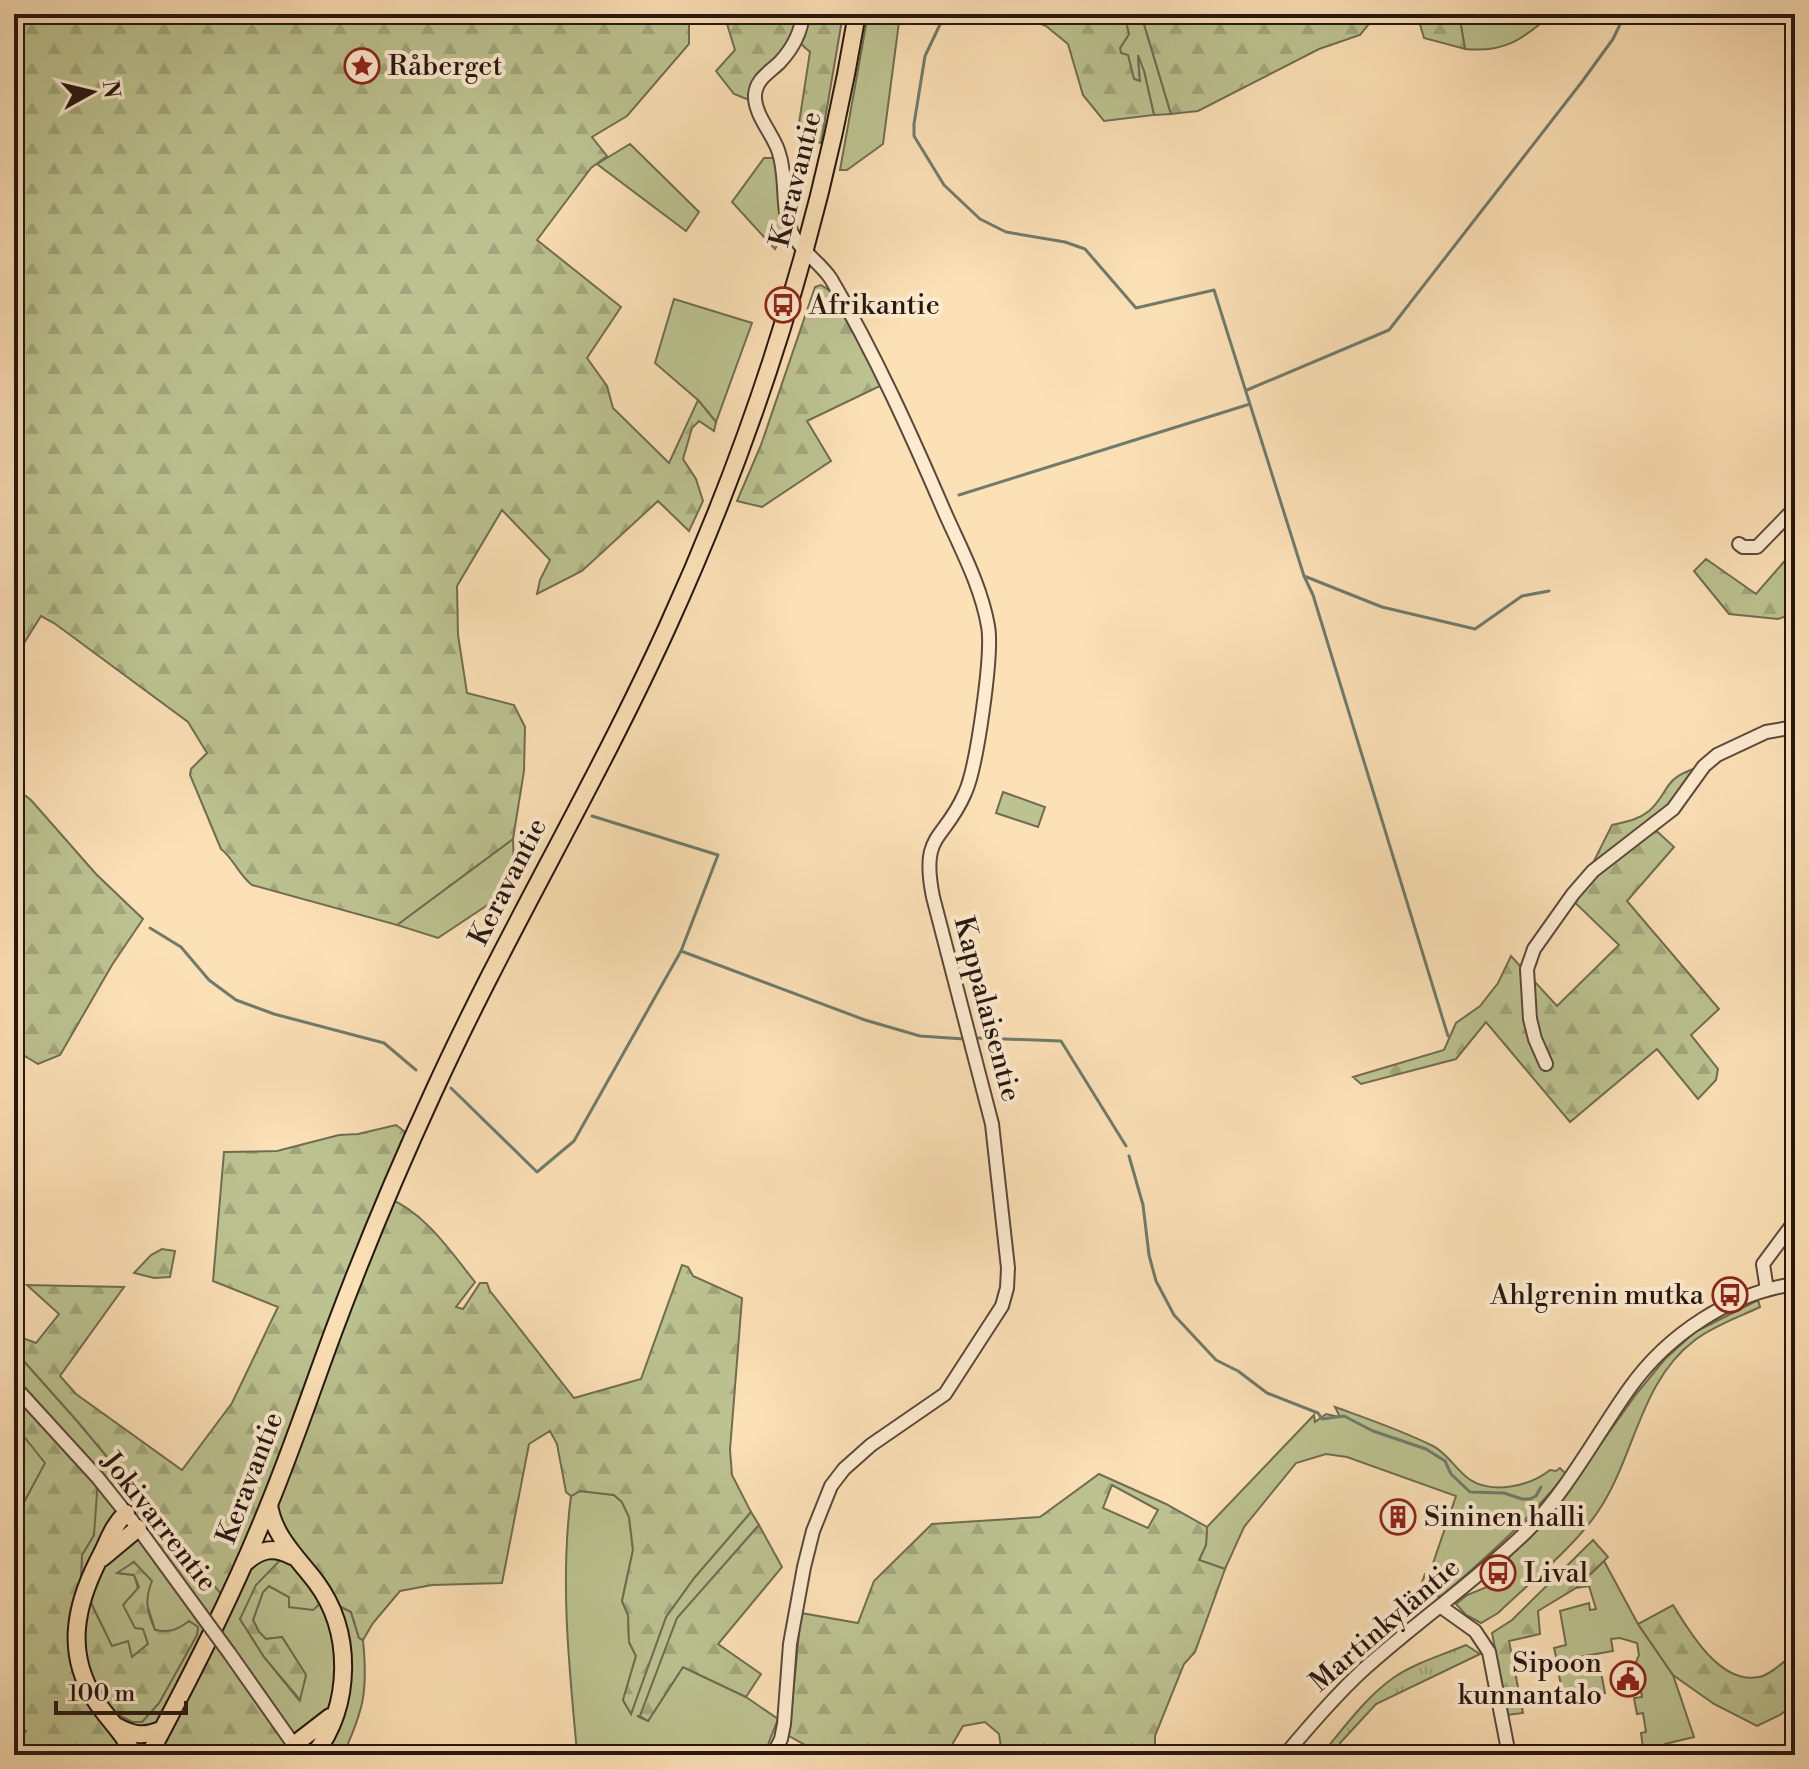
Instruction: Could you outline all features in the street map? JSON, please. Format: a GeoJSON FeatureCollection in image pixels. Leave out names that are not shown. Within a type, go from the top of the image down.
{"type":"FeatureCollection","features":[{"type":"Feature","properties":{"kind":"main road","name":"Keravantie"},"geometry":{"type":"LineString","coordinates":[[149,1755],[244,1564],[360,1262],[430,1100],[493,967],[613,738],[703,545],[754,418],[806,252],[831,151],[857,14]]}},
{"type":"Feature","properties":{"kind":"main road"},"geometry":{"type":"LineString","coordinates":[[269,1505],[273,1523],[322,1592],[339,1628],[344,1664],[334,1712],[314,1755]]}},
{"type":"Feature","properties":{"kind":"main road"},"geometry":{"type":"LineString","coordinates":[[126,1513],[110,1533],[84,1589],[77,1631],[79,1657],[94,1699],[116,1726],[133,1755]]}},
{"type":"Feature","properties":{"kind":"main road"},"geometry":{"type":"LineString","coordinates":[[98,1562],[138,1528]]}},
{"type":"Feature","properties":{"kind":"main road"},"geometry":{"type":"LineString","coordinates":[[244,1564],[255,1553],[267,1550],[287,1553],[295,1558]]}},
{"type":"Feature","properties":{"kind":"main road"},"geometry":{"type":"LineString","coordinates":[[298,1750],[334,1712]]}},
{"type":"Feature","properties":{"kind":"main road"},"geometry":{"type":"LineString","coordinates":[[116,1726],[133,1735],[144,1736],[163,1729]]}},
{"type":"Feature","properties":{"kind":"street"},"geometry":{"type":"LineString","coordinates":[[803,14],[796,39],[780,62],[762,78],[755,97],[779,154],[791,230],[806,252]]}},
{"type":"Feature","properties":{"kind":"street","name":"Kappalaisentie"},"geometry":{"type":"LineString","coordinates":[[773,1755],[784,1724],[790,1644],[804,1567],[813,1531],[831,1486],[844,1469],[871,1445],[945,1394],[1002,1306],[1008,1277],[992,1124],[933,897],[928,866],[931,845],[965,795],[973,768],[988,663],[989,628],[980,593],[907,426],[830,277],[806,252]]}},
{"type":"Feature","properties":{"kind":"street"},"geometry":{"type":"LineString","coordinates":[[1739,544],[1757,547],[1795,508]]}},
{"type":"Feature","properties":{"kind":"street"},"geometry":{"type":"LineString","coordinates":[[1546,1064],[1530,1019],[1527,969],[1534,949],[1573,894],[1593,871],[1673,809],[1704,766],[1717,755],[1766,732],[1795,727]]}},
{"type":"Feature","properties":{"kind":"street"},"geometry":{"type":"LineString","coordinates":[[1767,1290],[1763,1264],[1795,1221]]}},
{"type":"Feature","properties":{"kind":"street","name":"Martinkyläntie"},"geometry":{"type":"LineString","coordinates":[[1285,1755],[1322,1710],[1364,1670],[1502,1554],[1547,1509],[1631,1386],[1660,1353],[1710,1315],[1734,1302],[1795,1284]]}},
{"type":"Feature","properties":{"kind":"street","name":"Jokivarrentie"},"geometry":{"type":"LineString","coordinates":[[14,1386],[138,1528],[298,1750]]}},
{"type":"Feature","properties":{"kind":"street"},"geometry":{"type":"LineString","coordinates":[[1440,1606],[1475,1631],[1489,1652],[1509,1755]]}},
{"type":"Feature","properties":{"kind":"green space"},"geometry":{"type":"Polygon","coordinates":[[[14,14],[695,14],[689,19],[689,44],[627,116],[592,137],[607,156],[591,168],[537,240],[621,307],[587,358],[607,386],[613,408],[669,463],[698,400],[716,422],[714,431],[699,421],[692,428],[683,459],[696,479],[703,501],[689,531],[658,501],[582,571],[537,594],[550,560],[502,510],[457,586],[458,635],[467,693],[514,705],[525,727],[524,771],[513,839],[397,925],[252,885],[221,849],[190,775],[191,769],[207,753],[188,722],[54,623],[41,616],[14,659],[14,14]]]}},
{"type":"Feature","properties":{"kind":"green space"},"geometry":{"type":"Polygon","coordinates":[[[724,14],[843,14],[821,143],[797,136],[810,52],[794,38],[758,80],[749,100],[734,94],[716,71],[735,50],[724,14]]]}},
{"type":"Feature","properties":{"kind":"green space"},"geometry":{"type":"Polygon","coordinates":[[[868,14],[897,14],[899,22],[883,144],[847,170],[840,170],[868,14]]]}},
{"type":"Feature","properties":{"kind":"green space"},"geometry":{"type":"Polygon","coordinates":[[[1016,14],[1124,14],[1129,34],[1120,48],[1121,53],[1128,55],[1134,79],[1140,81],[1138,55],[1154,115],[1104,121],[1083,95],[1068,44],[1046,26],[1016,14]]]}},
{"type":"Feature","properties":{"kind":"green space"},"geometry":{"type":"Polygon","coordinates":[[[1124,14],[1141,14],[1171,114],[1154,115],[1144,71],[1138,59],[1140,81],[1134,79],[1128,56],[1121,54],[1120,48],[1129,34],[1124,14]]]}},
{"type":"Feature","properties":{"kind":"green space"},"geometry":{"type":"Polygon","coordinates":[[[1141,14],[1377,14],[1360,35],[1319,49],[1198,111],[1171,114],[1141,14]]]}},
{"type":"Feature","properties":{"kind":"green space"},"geometry":{"type":"Polygon","coordinates":[[[1417,14],[1459,14],[1465,49],[1424,38],[1417,14]]]}},
{"type":"Feature","properties":{"kind":"green space"},"geometry":{"type":"Polygon","coordinates":[[[1459,14],[1552,14],[1513,42],[1479,50],[1465,49],[1459,14]]]}},
{"type":"Feature","properties":{"kind":"green space"},"geometry":{"type":"Polygon","coordinates":[[[630,144],[699,212],[686,231],[597,164],[630,144]]]}},
{"type":"Feature","properties":{"kind":"green space"},"geometry":{"type":"Polygon","coordinates":[[[764,158],[776,158],[786,229],[775,249],[732,202],[764,158]]]}},
{"type":"Feature","properties":{"kind":"green space"},"geometry":{"type":"Polygon","coordinates":[[[821,285],[830,291],[882,385],[807,421],[831,461],[762,507],[737,501],[761,445],[815,287],[821,285]]]}},
{"type":"Feature","properties":{"kind":"green space"},"geometry":{"type":"Polygon","coordinates":[[[674,299],[752,323],[716,422],[698,400],[655,363],[674,299]]]}},
{"type":"Feature","properties":{"kind":"green space"},"geometry":{"type":"Polygon","coordinates":[[[1795,549],[1795,613],[1778,619],[1729,614],[1694,571],[1706,559],[1756,594],[1795,549]]]}},
{"type":"Feature","properties":{"kind":"green space"},"geometry":{"type":"Polygon","coordinates":[[[1696,768],[1667,809],[1648,823],[1674,847],[1627,901],[1719,1009],[1691,1035],[1718,1069],[1716,1080],[1698,1099],[1657,1049],[1570,1122],[1486,1022],[1456,1059],[1361,1084],[1353,1077],[1444,1050],[1456,1023],[1480,1006],[1498,983],[1511,956],[1557,1006],[1619,945],[1567,895],[1594,861],[1612,825],[1645,814],[1672,781],[1696,768]]]}},
{"type":"Feature","properties":{"kind":"green space"},"geometry":{"type":"Polygon","coordinates":[[[14,787],[31,800],[96,874],[143,919],[112,965],[60,1055],[38,1064],[23,1055],[14,1062],[14,787]]]}},
{"type":"Feature","properties":{"kind":"green space"},"geometry":{"type":"Polygon","coordinates":[[[1003,792],[1045,807],[1038,827],[996,813],[1003,792]]]}},
{"type":"Feature","properties":{"kind":"green space"},"geometry":{"type":"Polygon","coordinates":[[[513,839],[514,869],[498,898],[438,938],[397,925],[513,839]]]}},
{"type":"Feature","properties":{"kind":"green space"},"geometry":{"type":"Polygon","coordinates":[[[396,1125],[413,1138],[387,1198],[425,1222],[475,1282],[456,1307],[463,1309],[480,1283],[487,1283],[490,1291],[574,1398],[641,1379],[682,1265],[688,1267],[693,1276],[742,1298],[730,1450],[732,1475],[751,1512],[694,1578],[666,1617],[631,1714],[623,1700],[636,1656],[629,1642],[628,1615],[622,1601],[633,1550],[629,1517],[622,1502],[614,1495],[580,1491],[571,1496],[566,1492],[557,1444],[550,1431],[529,1444],[502,1583],[432,1585],[400,1591],[363,1640],[359,1638],[351,1612],[326,1599],[313,1610],[289,1607],[289,1597],[269,1586],[263,1592],[253,1620],[266,1639],[282,1637],[306,1675],[300,1700],[264,1657],[240,1619],[256,1585],[287,1553],[269,1506],[226,1600],[14,1350],[14,1341],[20,1337],[36,1343],[59,1314],[27,1285],[124,1287],[60,1376],[76,1394],[182,1470],[232,1403],[278,1307],[213,1281],[224,1152],[277,1151],[396,1125]]]}},
{"type":"Feature","properties":{"kind":"green space"},"geometry":{"type":"Polygon","coordinates":[[[162,1249],[175,1251],[170,1277],[154,1278],[134,1273],[151,1255],[162,1249]]]}},
{"type":"Feature","properties":{"kind":"green space"},"geometry":{"type":"Polygon","coordinates":[[[1758,1300],[1760,1307],[1710,1330],[1676,1357],[1649,1399],[1610,1491],[1576,1539],[1498,1613],[1481,1623],[1466,1615],[1456,1604],[1467,1595],[1492,1585],[1510,1556],[1552,1512],[1665,1359],[1695,1332],[1758,1300]]]}},
{"type":"Feature","properties":{"kind":"green space"},"geometry":{"type":"Polygon","coordinates":[[[14,1350],[209,1579],[287,1553],[240,1619],[264,1657],[299,1700],[306,1675],[282,1637],[266,1639],[253,1620],[263,1592],[269,1586],[289,1597],[289,1607],[326,1599],[351,1612],[359,1638],[363,1640],[365,1673],[360,1712],[343,1755],[314,1755],[334,1714],[295,1744],[210,1633],[151,1734],[112,1722],[119,1715],[132,1722],[142,1722],[159,1703],[197,1635],[198,1627],[165,1632],[155,1630],[134,1562],[119,1573],[134,1575],[148,1644],[131,1658],[112,1647],[85,1590],[79,1608],[82,1555],[94,1535],[14,1386],[14,1350]]]}},
{"type":"Feature","properties":{"kind":"green space"},"geometry":{"type":"Polygon","coordinates":[[[14,1386],[98,1478],[94,1535],[82,1555],[80,1602],[84,1589],[112,1646],[128,1641],[132,1657],[148,1644],[143,1629],[135,1628],[123,1605],[139,1587],[134,1575],[117,1573],[134,1562],[152,1581],[148,1606],[155,1630],[173,1630],[189,1621],[198,1627],[197,1635],[159,1703],[142,1722],[132,1722],[119,1715],[112,1721],[133,1755],[14,1755],[14,1748],[26,1731],[14,1723],[14,1521],[45,1463],[14,1424],[14,1386]]]}},
{"type":"Feature","properties":{"kind":"green space"},"geometry":{"type":"Polygon","coordinates":[[[1335,1407],[1433,1446],[1478,1484],[1499,1487],[1522,1484],[1560,1468],[1566,1474],[1522,1523],[1441,1597],[1419,1590],[1425,1574],[1429,1575],[1456,1496],[1347,1457],[1326,1454],[1296,1463],[1244,1527],[1225,1569],[1199,1560],[1206,1545],[1207,1527],[1314,1415],[1315,1422],[1326,1414],[1340,1417],[1335,1407]]]}},
{"type":"Feature","properties":{"kind":"green space"},"geometry":{"type":"Polygon","coordinates":[[[14,1424],[46,1463],[14,1521],[14,1424]]]}},
{"type":"Feature","properties":{"kind":"green space"},"geometry":{"type":"Polygon","coordinates":[[[1099,1474],[1166,1504],[1207,1527],[1206,1545],[1199,1560],[1225,1569],[1195,1652],[1184,1664],[1155,1736],[1155,1755],[1002,1755],[999,1734],[985,1722],[963,1726],[946,1755],[823,1755],[789,1736],[801,1613],[858,1623],[874,1581],[932,1524],[1040,1517],[1099,1474]],[[1112,1485],[1103,1508],[1148,1528],[1158,1510],[1112,1485]]]}},
{"type":"Feature","properties":{"kind":"green space"},"geometry":{"type":"Polygon","coordinates":[[[580,1491],[614,1495],[622,1502],[629,1517],[633,1550],[622,1601],[628,1615],[629,1642],[636,1656],[623,1700],[631,1713],[666,1617],[694,1578],[751,1512],[759,1525],[677,1619],[640,1716],[637,1716],[648,1721],[683,1667],[746,1697],[778,1719],[764,1755],[583,1755],[577,1752],[567,1624],[566,1559],[571,1496],[580,1491]]]}},
{"type":"Feature","properties":{"kind":"green space"},"geometry":{"type":"Polygon","coordinates":[[[759,1525],[782,1567],[718,1644],[761,1674],[746,1697],[683,1667],[648,1721],[640,1716],[677,1618],[759,1525]]]}},
{"type":"Feature","properties":{"kind":"green space"},"geometry":{"type":"Polygon","coordinates":[[[1593,1540],[1608,1557],[1576,1588],[1538,1611],[1540,1634],[1509,1641],[1523,1713],[1508,1715],[1492,1633],[1512,1620],[1593,1540]]]}},
{"type":"Feature","properties":{"kind":"green space"},"geometry":{"type":"Polygon","coordinates":[[[1604,1561],[1638,1624],[1673,1675],[1694,1737],[1665,1744],[1655,1755],[1644,1755],[1641,1733],[1646,1732],[1643,1713],[1637,1714],[1634,1698],[1642,1697],[1636,1662],[1639,1655],[1637,1643],[1611,1639],[1613,1651],[1557,1661],[1554,1648],[1566,1645],[1560,1611],[1589,1603],[1590,1610],[1596,1609],[1589,1586],[1576,1588],[1604,1561]]]}},
{"type":"Feature","properties":{"kind":"green space"},"geometry":{"type":"Polygon","coordinates":[[[1673,1605],[1697,1642],[1719,1665],[1732,1673],[1745,1677],[1764,1676],[1795,1653],[1795,1703],[1780,1715],[1757,1726],[1714,1704],[1673,1675],[1638,1624],[1673,1605]]]}},
{"type":"Feature","properties":{"kind":"green space"},"geometry":{"type":"Polygon","coordinates":[[[210,1633],[301,1755],[149,1755],[210,1633]]]}},
{"type":"Feature","properties":{"kind":"green space"},"geometry":{"type":"Polygon","coordinates":[[[1466,1645],[1480,1654],[1376,1704],[1340,1743],[1344,1755],[1321,1755],[1364,1704],[1393,1678],[1466,1645]]]}},
{"type":"Feature","properties":{"kind":"green space"},"geometry":{"type":"Polygon","coordinates":[[[1599,1662],[1605,1693],[1564,1701],[1558,1670],[1599,1662]]]}},
{"type":"Feature","properties":{"kind":"waterway"},"geometry":{"type":"LineString","coordinates":[[945,14],[925,56],[914,124],[914,136],[944,185],[980,219],[1006,232],[1065,242],[1085,249],[1136,308],[1214,290],[1304,576],[1313,595],[1448,1036]]}},
{"type":"Feature","properties":{"kind":"waterway"},"geometry":{"type":"LineString","coordinates":[[1247,390],[1389,330],[1581,83],[1613,39],[1625,14]]}},
{"type":"Feature","properties":{"kind":"waterway"},"geometry":{"type":"LineString","coordinates":[[959,495],[1250,404]]}},
{"type":"Feature","properties":{"kind":"waterway"},"geometry":{"type":"LineString","coordinates":[[1304,576],[1382,607],[1475,629],[1522,596],[1549,591]]}},
{"type":"Feature","properties":{"kind":"waterway"},"geometry":{"type":"LineString","coordinates":[[451,1088],[537,1172],[574,1141],[681,951],[718,855],[592,816]]}},
{"type":"Feature","properties":{"kind":"waterway"},"geometry":{"type":"LineString","coordinates":[[150,928],[181,947],[209,980],[236,1000],[274,1014],[384,1043],[416,1070]]}},
{"type":"Feature","properties":{"kind":"waterway"},"geometry":{"type":"LineString","coordinates":[[681,951],[865,1020],[920,1036],[964,1039]]}},
{"type":"Feature","properties":{"kind":"waterway"},"geometry":{"type":"LineString","coordinates":[[979,1038],[1061,1041],[1126,1146]]}},
{"type":"Feature","properties":{"kind":"waterway"},"geometry":{"type":"LineString","coordinates":[[1129,1156],[1143,1205],[1149,1255],[1156,1281],[1174,1315],[1216,1360],[1238,1371],[1267,1393],[1318,1413],[1322,1419],[1344,1416],[1373,1431],[1426,1449],[1445,1461],[1451,1474],[1470,1492],[1504,1493],[1530,1499],[1541,1487]]}},
{"type":"Feature","properties":{"kind":"place","name":"Råberget"},"geometry":{"type":"Point","coordinates":[362,66]}},
{"type":"Feature","properties":{"kind":"place","name":"Afrikantie"},"geometry":{"type":"Point","coordinates":[783,305]}},
{"type":"Feature","properties":{"kind":"place","name":"Ahlgrenin mutka"},"geometry":{"type":"Point","coordinates":[1730,1295]}},
{"type":"Feature","properties":{"kind":"place","name":"Sininen halli"},"geometry":{"type":"Point","coordinates":[1398,1517]}},
{"type":"Feature","properties":{"kind":"place","name":"Lival"},"geometry":{"type":"Point","coordinates":[1498,1573]}},
{"type":"Feature","properties":{"kind":"place","name":"Sipoon kunnantalo"},"geometry":{"type":"Point","coordinates":[1628,1679]}}]}
